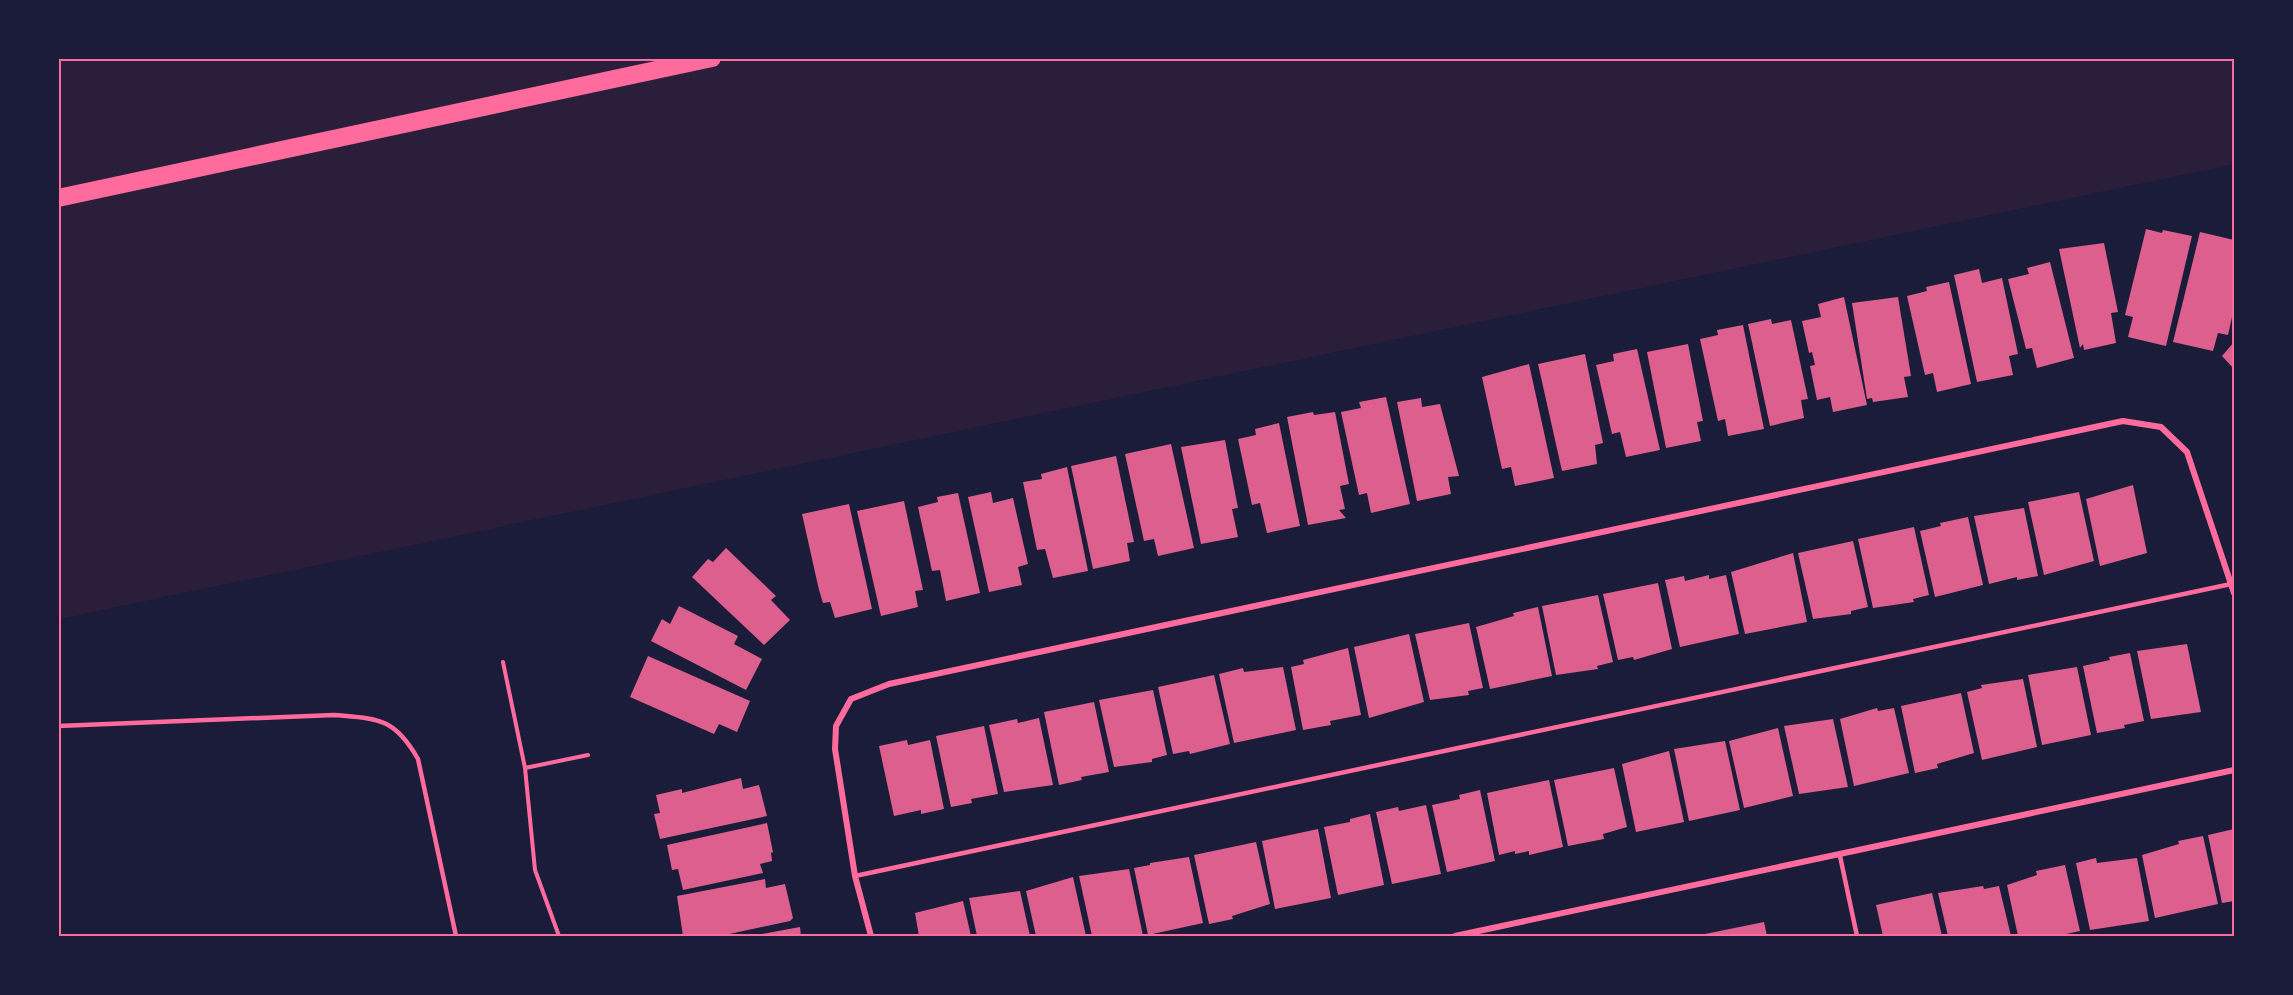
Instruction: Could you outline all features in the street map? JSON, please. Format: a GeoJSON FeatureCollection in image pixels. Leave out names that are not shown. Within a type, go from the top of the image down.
{"type":"FeatureCollection","features":[{"type":"Feature","properties":{"kind":"highway"},"geometry":{"type":"LineString","coordinates":[[58,198],[712,58]]}},
{"type":"Feature","properties":{"kind":"street"},"geometry":{"type":"LineString","coordinates":[[871,936],[855,876],[835,749],[836,726],[851,699],[867,691],[901,681],[2123,421],[2161,428],[2187,452],[2235,593]]}},
{"type":"Feature","properties":{"kind":"street"},"geometry":{"type":"LineString","coordinates":[[1455,936],[1840,856],[2235,770]]}},
{"type":"Feature","properties":{"kind":"lane"},"geometry":{"type":"LineString","coordinates":[[855,876],[2231,584]]}},
{"type":"Feature","properties":{"kind":"lane"},"geometry":{"type":"LineString","coordinates":[[58,726],[334,716],[378,719],[404,735],[418,759],[456,936]]}},
{"type":"Feature","properties":{"kind":"lane"},"geometry":{"type":"LineString","coordinates":[[1840,856],[1857,936]]}},
{"type":"Feature","properties":{"kind":"path"},"geometry":{"type":"LineString","coordinates":[[503,662],[525,768],[535,870],[559,936]]}},
{"type":"Feature","properties":{"kind":"path"},"geometry":{"type":"LineString","coordinates":[[525,768],[588,755]]}},
{"type":"Feature","properties":{"kind":"shaded area"},"geometry":{"type":"Polygon","coordinates":[[[2234,58],[2234,164],[59,619],[58,59],[2234,58]]]}},
{"type":"Feature","properties":{"kind":"building"},"geometry":{"type":"Polygon","coordinates":[[[2146,229],[2192,236],[2166,346],[2128,337],[2133,317],[2125,315],[2146,229]]]}},
{"type":"Feature","properties":{"kind":"building"},"geometry":{"type":"Polygon","coordinates":[[[2200,232],[2234,240],[2234,308],[2228,335],[2218,333],[2213,351],[2173,342],[2200,232]]]}},
{"type":"Feature","properties":{"kind":"building"},"geometry":{"type":"Polygon","coordinates":[[[2104,243],[2118,312],[2111,313],[2116,343],[2084,350],[2083,344],[2080,348],[2059,249],[2104,243]]]}},
{"type":"Feature","properties":{"kind":"building"},"geometry":{"type":"Polygon","coordinates":[[[2050,262],[2074,358],[2037,368],[2032,348],[2026,349],[2008,279],[2029,274],[2027,268],[2050,262]]]}},
{"type":"Feature","properties":{"kind":"building"},"geometry":{"type":"Polygon","coordinates":[[[1979,269],[1982,283],[2002,278],[2018,354],[2009,356],[2013,375],[1977,382],[1954,275],[1979,269]]]}},
{"type":"Feature","properties":{"kind":"building"},"geometry":{"type":"Polygon","coordinates":[[[1949,282],[1971,384],[1937,392],[1933,373],[1925,375],[1907,296],[1927,291],[1926,287],[1949,282]]]}},
{"type":"Feature","properties":{"kind":"building"},"geometry":{"type":"Polygon","coordinates":[[[1844,297],[1867,405],[1833,412],[1830,397],[1817,400],[1810,366],[1815,365],[1812,352],[1809,353],[1802,321],[1821,317],[1818,304],[1844,297]]]}},
{"type":"Feature","properties":{"kind":"building"},"geometry":{"type":"Polygon","coordinates":[[[1898,297],[1911,376],[1904,377],[1908,397],[1873,402],[1872,398],[1867,399],[1852,303],[1898,297]]]}},
{"type":"Feature","properties":{"kind":"building"},"geometry":{"type":"Polygon","coordinates":[[[1771,319],[1772,324],[1791,320],[1808,399],[1801,400],[1804,418],[1770,426],[1748,324],[1771,319]]]}},
{"type":"Feature","properties":{"kind":"building"},"geometry":{"type":"Polygon","coordinates":[[[1743,325],[1764,429],[1728,436],[1725,419],[1718,421],[1700,339],[1718,335],[1717,330],[1743,325]]]}},
{"type":"Feature","properties":{"kind":"building"},"geometry":{"type":"Polygon","coordinates":[[[2234,342],[2234,369],[2222,356],[2234,342]]]}},
{"type":"Feature","properties":{"kind":"building"},"geometry":{"type":"Polygon","coordinates":[[[1688,344],[1703,421],[1697,422],[1701,441],[1666,448],[1647,352],[1688,344]]]}},
{"type":"Feature","properties":{"kind":"building"},"geometry":{"type":"Polygon","coordinates":[[[1637,349],[1660,450],[1626,457],[1620,432],[1612,434],[1596,365],[1614,361],[1613,354],[1637,349]]]}},
{"type":"Feature","properties":{"kind":"building"},"geometry":{"type":"Polygon","coordinates":[[[1585,354],[1603,443],[1595,445],[1597,464],[1562,471],[1538,364],[1585,354]]]}},
{"type":"Feature","properties":{"kind":"building"},"geometry":{"type":"Polygon","coordinates":[[[1529,364],[1554,478],[1515,486],[1511,467],[1502,469],[1482,377],[1529,364]]]}},
{"type":"Feature","properties":{"kind":"building"},"geometry":{"type":"Polygon","coordinates":[[[1386,397],[1410,504],[1371,513],[1367,493],[1359,495],[1341,412],[1361,408],[1359,402],[1386,397]]]}},
{"type":"Feature","properties":{"kind":"building"},"geometry":{"type":"Polygon","coordinates":[[[1421,398],[1422,407],[1440,404],[1459,476],[1448,477],[1451,494],[1417,501],[1397,402],[1421,398]]]}},
{"type":"Feature","properties":{"kind":"building"},"geometry":{"type":"Polygon","coordinates":[[[1313,412],[1314,415],[1335,412],[1349,484],[1340,486],[1345,509],[1339,510],[1346,518],[1308,525],[1287,417],[1313,412]]]}},
{"type":"Feature","properties":{"kind":"building"},"geometry":{"type":"Polygon","coordinates":[[[1279,423],[1300,526],[1267,533],[1260,503],[1252,505],[1238,439],[1256,435],[1255,429],[1279,423]]]}},
{"type":"Feature","properties":{"kind":"building"},"geometry":{"type":"Polygon","coordinates":[[[1225,440],[1238,508],[1232,509],[1238,537],[1201,544],[1181,447],[1225,440]]]}},
{"type":"Feature","properties":{"kind":"building"},"geometry":{"type":"Polygon","coordinates":[[[1171,444],[1194,548],[1158,556],[1154,539],[1144,541],[1125,454],[1171,444]]]}},
{"type":"Feature","properties":{"kind":"building"},"geometry":{"type":"Polygon","coordinates":[[[1116,456],[1134,542],[1127,543],[1130,561],[1093,569],[1071,466],[1116,456]]]}},
{"type":"Feature","properties":{"kind":"building"},"geometry":{"type":"Polygon","coordinates":[[[1067,467],[1088,571],[1053,578],[1045,549],[1037,550],[1023,482],[1042,479],[1041,474],[1067,467]]]}},
{"type":"Feature","properties":{"kind":"building"},"geometry":{"type":"Polygon","coordinates":[[[2133,485],[2147,553],[2100,566],[2086,499],[2133,485]]]}},
{"type":"Feature","properties":{"kind":"building"},"geometry":{"type":"Polygon","coordinates":[[[991,492],[993,503],[1013,498],[1028,564],[1018,567],[1022,585],[989,592],[968,497],[991,492]]]}},
{"type":"Feature","properties":{"kind":"building"},"geometry":{"type":"Polygon","coordinates":[[[2079,492],[2094,561],[2044,575],[2028,502],[2079,492]]]}},
{"type":"Feature","properties":{"kind":"building"},"geometry":{"type":"Polygon","coordinates":[[[958,493],[980,593],[946,601],[940,570],[932,571],[918,507],[938,502],[937,497],[958,493]]]}},
{"type":"Feature","properties":{"kind":"building"},"geometry":{"type":"Polygon","coordinates":[[[904,501],[923,590],[915,591],[918,607],[881,616],[857,511],[904,501]]]}},
{"type":"Feature","properties":{"kind":"building"},"geometry":{"type":"Polygon","coordinates":[[[849,504],[872,609],[835,618],[830,602],[823,603],[802,514],[849,504]]]}},
{"type":"Feature","properties":{"kind":"building"},"geometry":{"type":"Polygon","coordinates":[[[2024,508],[2038,576],[2017,580],[2017,577],[1989,584],[1974,516],[2024,508]]]}},
{"type":"Feature","properties":{"kind":"building"},"geometry":{"type":"Polygon","coordinates":[[[1968,517],[1983,585],[1935,597],[1920,531],[1941,526],[1940,523],[1968,517]]]}},
{"type":"Feature","properties":{"kind":"building"},"geometry":{"type":"Polygon","coordinates":[[[1914,527],[1929,595],[1913,599],[1914,602],[1873,608],[1858,539],[1914,527]]]}},
{"type":"Feature","properties":{"kind":"building"},"geometry":{"type":"Polygon","coordinates":[[[1853,541],[1868,607],[1851,611],[1851,614],[1813,619],[1798,553],[1853,541]]]}},
{"type":"Feature","properties":{"kind":"building"},"geometry":{"type":"Polygon","coordinates":[[[726,548],[776,596],[771,600],[790,620],[764,645],[692,577],[708,559],[713,562],[726,548]]]}},
{"type":"Feature","properties":{"kind":"building"},"geometry":{"type":"Polygon","coordinates":[[[1793,553],[1807,622],[1745,634],[1731,572],[1793,553]]]}},
{"type":"Feature","properties":{"kind":"building"},"geometry":{"type":"Polygon","coordinates":[[[1709,575],[1709,579],[1726,575],[1739,634],[1680,647],[1665,580],[1684,576],[1685,581],[1709,575]]]}},
{"type":"Feature","properties":{"kind":"building"},"geometry":{"type":"Polygon","coordinates":[[[1658,583],[1672,649],[1634,660],[1633,657],[1618,660],[1603,594],[1658,583]]]}},
{"type":"Feature","properties":{"kind":"building"},"geometry":{"type":"Polygon","coordinates":[[[1598,595],[1613,662],[1597,666],[1598,669],[1556,675],[1542,606],[1598,595]]]}},
{"type":"Feature","properties":{"kind":"building"},"geometry":{"type":"Polygon","coordinates":[[[679,606],[738,636],[734,644],[762,659],[746,690],[651,641],[662,619],[670,624],[679,606]]]}},
{"type":"Feature","properties":{"kind":"building"},"geometry":{"type":"Polygon","coordinates":[[[1538,607],[1552,676],[1490,689],[1476,627],[1514,616],[1513,613],[1538,607]]]}},
{"type":"Feature","properties":{"kind":"building"},"geometry":{"type":"Polygon","coordinates":[[[1469,623],[1483,688],[1468,691],[1469,695],[1430,700],[1415,634],[1469,623]]]}},
{"type":"Feature","properties":{"kind":"building"},"geometry":{"type":"Polygon","coordinates":[[[1409,634],[1424,702],[1369,718],[1354,647],[1409,634]]]}},
{"type":"Feature","properties":{"kind":"building"},"geometry":{"type":"Polygon","coordinates":[[[2187,644],[2201,712],[2151,719],[2137,651],[2187,644]]]}},
{"type":"Feature","properties":{"kind":"building"},"geometry":{"type":"Polygon","coordinates":[[[1348,648],[1361,715],[1330,721],[1331,725],[1303,730],[1291,667],[1304,664],[1303,660],[1348,648]]]}},
{"type":"Feature","properties":{"kind":"building"},"geometry":{"type":"Polygon","coordinates":[[[2130,653],[2144,721],[2124,725],[2125,728],[2097,733],[2083,666],[2130,653]]]}},
{"type":"Feature","properties":{"kind":"building"},"geometry":{"type":"Polygon","coordinates":[[[648,656],[750,701],[737,732],[719,724],[714,734],[630,697],[648,656]]]}},
{"type":"Feature","properties":{"kind":"building"},"geometry":{"type":"Polygon","coordinates":[[[1283,667],[1296,730],[1234,743],[1219,674],[1243,668],[1244,672],[1283,667]]]}},
{"type":"Feature","properties":{"kind":"building"},"geometry":{"type":"Polygon","coordinates":[[[2077,667],[2091,735],[2042,745],[2028,675],[2077,667]]]}},
{"type":"Feature","properties":{"kind":"building"},"geometry":{"type":"Polygon","coordinates":[[[1214,675],[1230,744],[1190,754],[1189,751],[1173,754],[1158,687],[1214,675]]]}},
{"type":"Feature","properties":{"kind":"building"},"geometry":{"type":"Polygon","coordinates":[[[2023,679],[2037,747],[1982,760],[1967,692],[1982,688],[1981,685],[2023,679]]]}},
{"type":"Feature","properties":{"kind":"building"},"geometry":{"type":"Polygon","coordinates":[[[1153,690],[1167,755],[1152,759],[1152,762],[1114,767],[1099,700],[1153,690]]]}},
{"type":"Feature","properties":{"kind":"building"},"geometry":{"type":"Polygon","coordinates":[[[1961,693],[1974,753],[1937,764],[1938,768],[1915,773],[1901,706],[1961,693]]]}},
{"type":"Feature","properties":{"kind":"building"},"geometry":{"type":"Polygon","coordinates":[[[1094,702],[1109,772],[1081,777],[1082,780],[1059,785],[1044,712],[1094,702]]]}},
{"type":"Feature","properties":{"kind":"building"},"geometry":{"type":"Polygon","coordinates":[[[1877,708],[1878,711],[1894,708],[1909,773],[1854,786],[1840,719],[1877,708]]]}},
{"type":"Feature","properties":{"kind":"building"},"geometry":{"type":"Polygon","coordinates":[[[1039,718],[1053,785],[1004,792],[989,725],[1017,719],[1018,723],[1039,718]]]}},
{"type":"Feature","properties":{"kind":"building"},"geometry":{"type":"Polygon","coordinates":[[[1833,719],[1848,787],[1799,794],[1784,726],[1833,719]]]}},
{"type":"Feature","properties":{"kind":"building"},"geometry":{"type":"Polygon","coordinates":[[[984,726],[998,794],[971,799],[972,803],[951,807],[936,736],[984,726]]]}},
{"type":"Feature","properties":{"kind":"building"},"geometry":{"type":"Polygon","coordinates":[[[1778,728],[1793,796],[1744,808],[1729,741],[1778,728]]]}},
{"type":"Feature","properties":{"kind":"building"},"geometry":{"type":"Polygon","coordinates":[[[907,740],[908,745],[930,740],[944,809],[921,814],[921,810],[894,816],[879,746],[907,740]]]}},
{"type":"Feature","properties":{"kind":"building"},"geometry":{"type":"Polygon","coordinates":[[[1725,741],[1740,810],[1689,821],[1674,749],[1725,741]]]}},
{"type":"Feature","properties":{"kind":"building"},"geometry":{"type":"Polygon","coordinates":[[[1669,751],[1684,822],[1636,832],[1622,764],[1669,751]]]}},
{"type":"Feature","properties":{"kind":"building"},"geometry":{"type":"Polygon","coordinates":[[[1614,768],[1627,827],[1603,834],[1604,839],[1568,846],[1554,780],[1614,768]]]}},
{"type":"Feature","properties":{"kind":"building"},"geometry":{"type":"Polygon","coordinates":[[[741,778],[743,789],[759,785],[767,816],[660,839],[654,814],[660,813],[656,795],[682,789],[682,793],[741,778]]]}},
{"type":"Feature","properties":{"kind":"building"},"geometry":{"type":"Polygon","coordinates":[[[1549,780],[1563,847],[1529,855],[1529,851],[1515,854],[1515,851],[1499,855],[1487,793],[1549,780]]]}},
{"type":"Feature","properties":{"kind":"building"},"geometry":{"type":"Polygon","coordinates":[[[1480,790],[1495,861],[1447,872],[1432,805],[1460,799],[1459,795],[1480,790]]]}},
{"type":"Feature","properties":{"kind":"building"},"geometry":{"type":"Polygon","coordinates":[[[1426,805],[1441,874],[1392,884],[1376,812],[1398,807],[1399,811],[1426,805]]]}},
{"type":"Feature","properties":{"kind":"building"},"geometry":{"type":"Polygon","coordinates":[[[1370,814],[1384,885],[1338,895],[1324,827],[1350,822],[1350,819],[1370,814]]]}},
{"type":"Feature","properties":{"kind":"building"},"geometry":{"type":"Polygon","coordinates":[[[767,823],[773,852],[771,853],[772,861],[760,864],[763,873],[683,890],[678,869],[672,870],[667,845],[767,823]]]}},
{"type":"Feature","properties":{"kind":"building"},"geometry":{"type":"Polygon","coordinates":[[[1318,829],[1331,898],[1275,909],[1262,841],[1318,829]]]}},
{"type":"Feature","properties":{"kind":"building"},"geometry":{"type":"Polygon","coordinates":[[[2234,829],[2234,901],[2222,903],[2208,835],[2234,829]]]}},
{"type":"Feature","properties":{"kind":"building"},"geometry":{"type":"Polygon","coordinates":[[[2203,836],[2218,904],[2155,918],[2142,855],[2179,844],[2178,841],[2203,836]]]}},
{"type":"Feature","properties":{"kind":"building"},"geometry":{"type":"Polygon","coordinates":[[[1256,842],[1270,904],[1232,916],[1233,919],[1209,924],[1194,855],[1256,842]]]}},
{"type":"Feature","properties":{"kind":"building"},"geometry":{"type":"Polygon","coordinates":[[[1189,857],[1203,923],[1148,935],[1134,868],[1189,857]]]}},
{"type":"Feature","properties":{"kind":"building"},"geometry":{"type":"Polygon","coordinates":[[[2096,858],[2097,863],[2137,858],[2149,921],[2090,930],[2076,863],[2096,858]]]}},
{"type":"Feature","properties":{"kind":"building"},"geometry":{"type":"Polygon","coordinates":[[[2065,865],[2080,931],[2057,936],[2018,936],[2007,885],[2037,875],[2036,871],[2065,865]]]}},
{"type":"Feature","properties":{"kind":"building"},"geometry":{"type":"Polygon","coordinates":[[[1129,869],[1143,936],[1092,936],[1079,876],[1129,869]]]}},
{"type":"Feature","properties":{"kind":"building"},"geometry":{"type":"Polygon","coordinates":[[[1073,877],[1086,936],[1036,936],[1026,891],[1073,877]]]}},
{"type":"Feature","properties":{"kind":"building"},"geometry":{"type":"Polygon","coordinates":[[[765,879],[766,888],[785,884],[793,918],[790,921],[720,936],[683,936],[677,896],[765,879]]]}},
{"type":"Feature","properties":{"kind":"building"},"geometry":{"type":"Polygon","coordinates":[[[1983,886],[1984,889],[1999,886],[2011,936],[1948,936],[1938,893],[1983,886]]]}},
{"type":"Feature","properties":{"kind":"building"},"geometry":{"type":"Polygon","coordinates":[[[1020,891],[1030,936],[977,936],[969,898],[1020,891]]]}},
{"type":"Feature","properties":{"kind":"building"},"geometry":{"type":"Polygon","coordinates":[[[1932,893],[1942,936],[1883,936],[1876,905],[1932,893]]]}},
{"type":"Feature","properties":{"kind":"building"},"geometry":{"type":"Polygon","coordinates":[[[963,901],[971,936],[919,936],[915,913],[963,901]]]}},
{"type":"Feature","properties":{"kind":"building"},"geometry":{"type":"Polygon","coordinates":[[[1764,922],[1767,936],[1700,935],[1764,922]]]}},
{"type":"Feature","properties":{"kind":"building"},"geometry":{"type":"Polygon","coordinates":[[[800,927],[801,936],[757,936],[757,935],[800,927]]]}}]}
